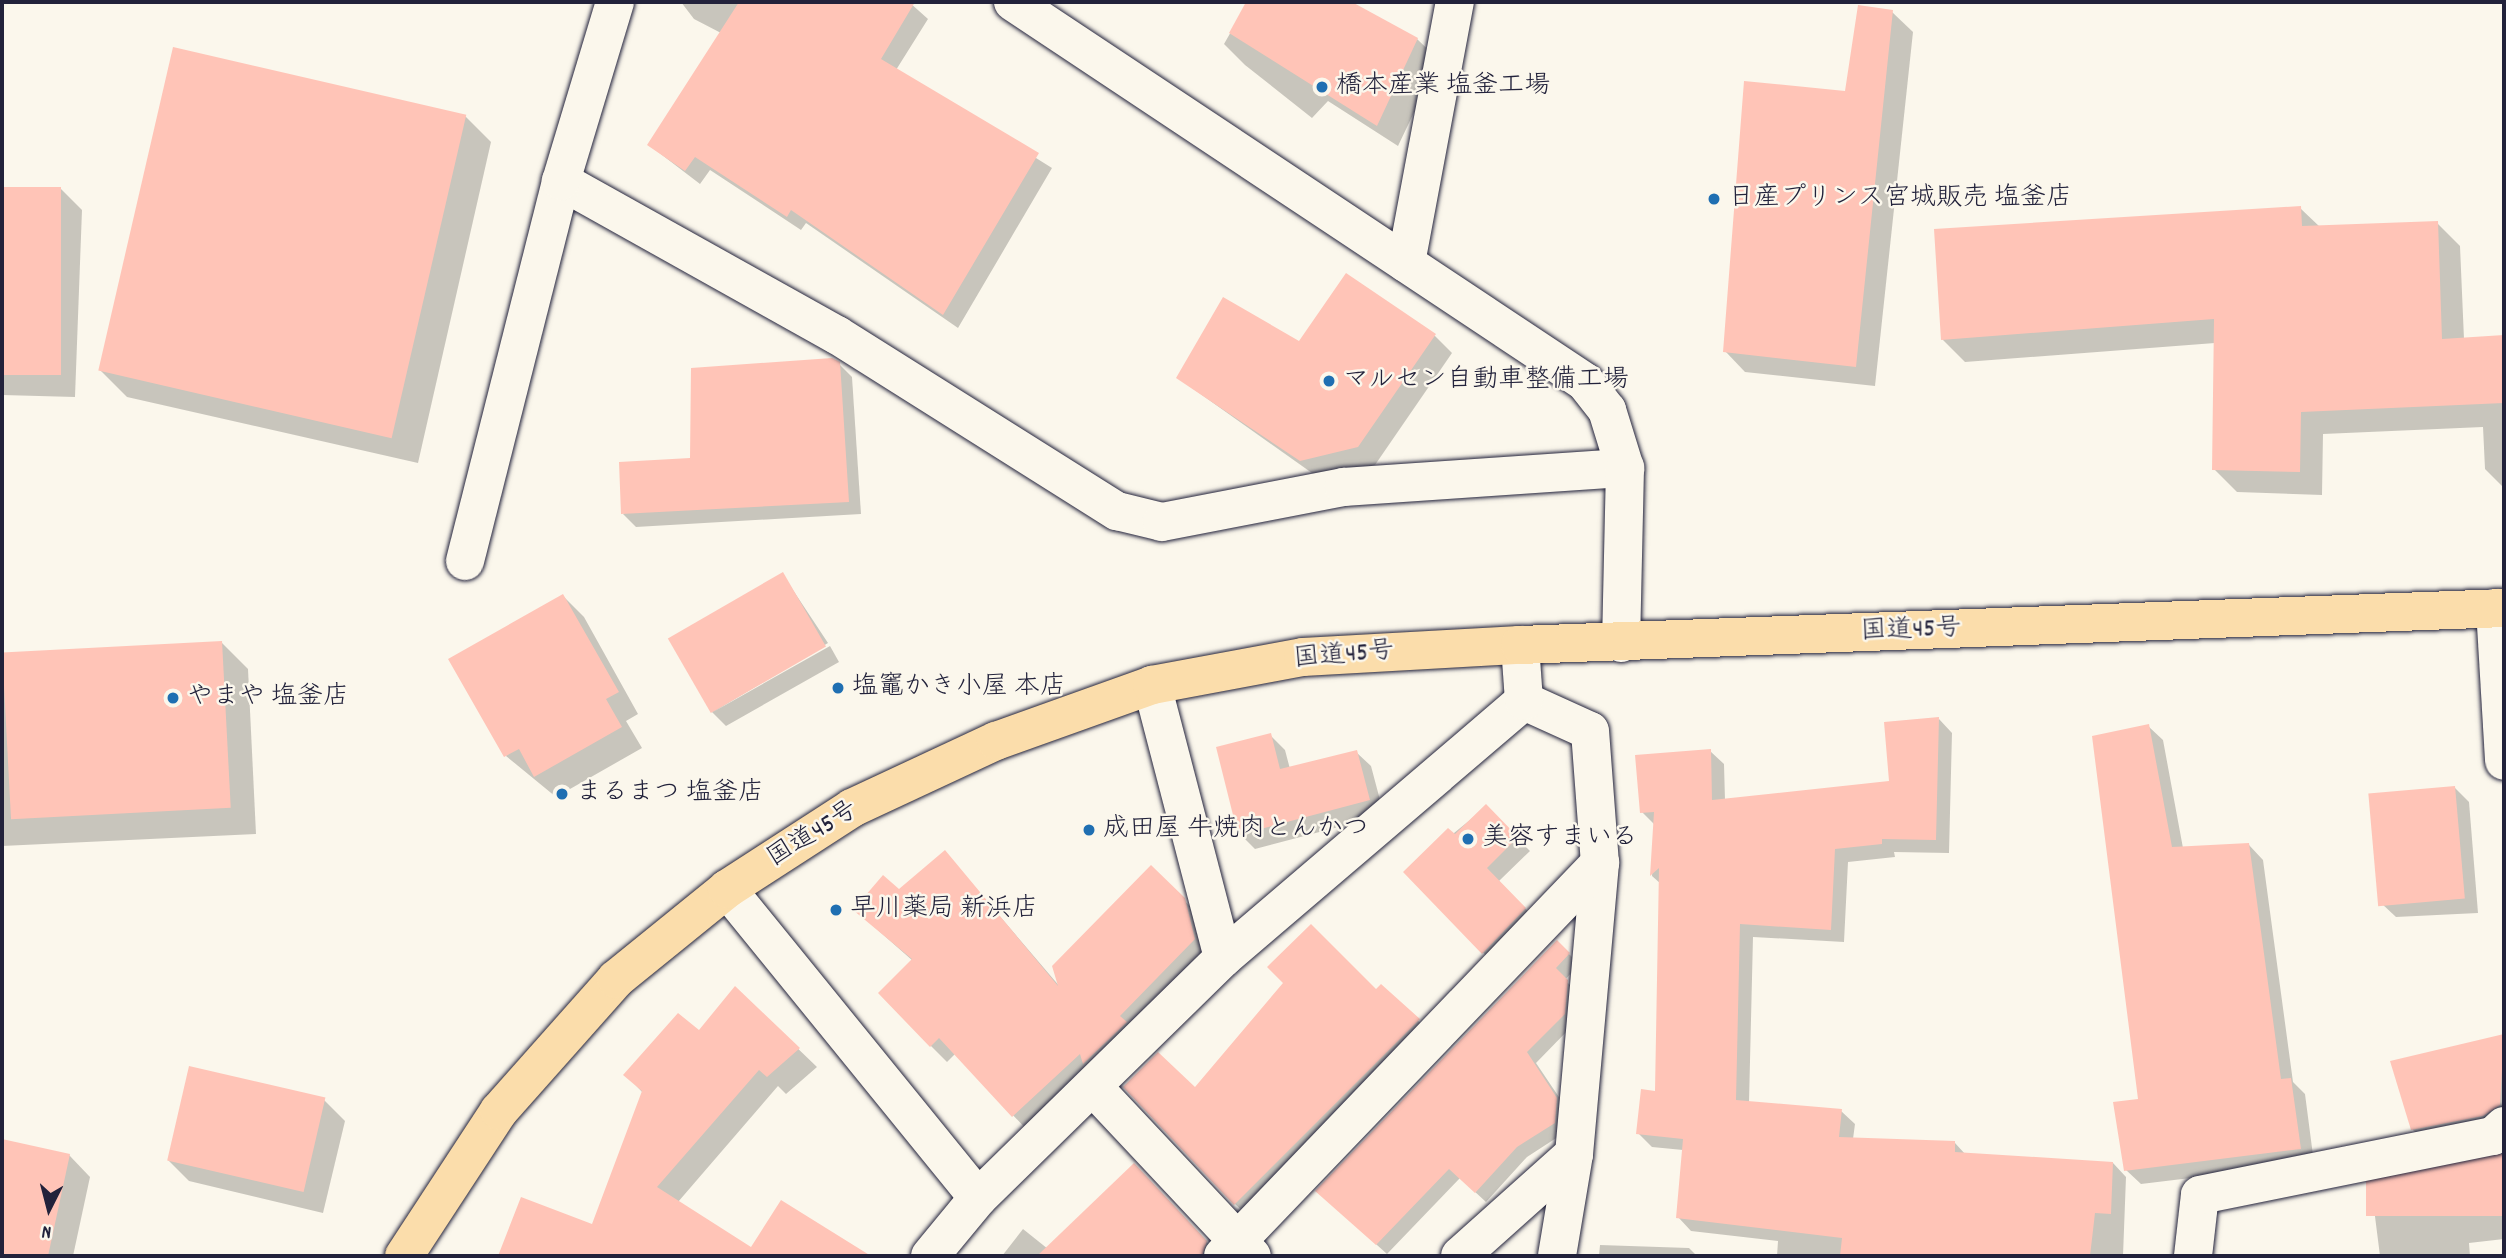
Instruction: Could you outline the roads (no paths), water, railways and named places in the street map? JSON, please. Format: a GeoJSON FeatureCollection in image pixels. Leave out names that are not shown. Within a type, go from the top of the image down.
{"type":"FeatureCollection","features":[{"type":"Feature","properties":{"kind":"highway","name":"国道45号"},"geometry":{"type":"LineString","coordinates":[[404,1256],[508,1101],[616,979],[727,889],[852,808],[996,741],[1152,685],[1303,657],[1520,645],[2499,608]]}},
{"type":"Feature","properties":{"kind":"street"},"geometry":{"type":"LineString","coordinates":[[465,561],[561,181],[615,2]]}},
{"type":"Feature","properties":{"kind":"street"},"geometry":{"type":"LineString","coordinates":[[1013,2],[1585,382],[1607,410],[1625,467],[1621,643]]}},
{"type":"Feature","properties":{"kind":"street"},"geometry":{"type":"LineString","coordinates":[[1406,263],[1455,2]]}},
{"type":"Feature","properties":{"kind":"street"},"geometry":{"type":"LineString","coordinates":[[561,181],[837,335],[1116,511],[1162,522],[1345,487],[1625,467]]}},
{"type":"Feature","properties":{"kind":"street"},"geometry":{"type":"LineString","coordinates":[[2499,608],[2504,761]]}},
{"type":"Feature","properties":{"kind":"street"},"geometry":{"type":"LineString","coordinates":[[1520,645],[1524,701]]}},
{"type":"Feature","properties":{"kind":"street"},"geometry":{"type":"LineString","coordinates":[[1152,685],[1223,958]]}},
{"type":"Feature","properties":{"kind":"street"},"geometry":{"type":"LineString","coordinates":[[1524,701],[1590,731],[1600,863],[1574,1154],[1558,1256]]}},
{"type":"Feature","properties":{"kind":"street"},"geometry":{"type":"LineString","coordinates":[[930,1256],[978,1198],[1095,1089],[1223,958],[1524,701]]}},
{"type":"Feature","properties":{"kind":"street"},"geometry":{"type":"LineString","coordinates":[[1095,1089],[1236,1252],[1600,863]]}},
{"type":"Feature","properties":{"kind":"street"},"geometry":{"type":"LineString","coordinates":[[727,889],[978,1198]]}},
{"type":"Feature","properties":{"kind":"street"},"geometry":{"type":"LineString","coordinates":[[2193,1256],[2200,1195],[2493,1136],[2504,1125]]}},
{"type":"Feature","properties":{"kind":"street"},"geometry":{"type":"LineString","coordinates":[[1460,1256],[1574,1154]]}},
{"type":"Feature","properties":{"kind":"place","name":"橋本産業 塩釜工場"},"geometry":{"type":"Point","coordinates":[1322,87]}},
{"type":"Feature","properties":{"kind":"place","name":"日産プリンス宮城販売 塩釜店"},"geometry":{"type":"Point","coordinates":[1714,199]}},
{"type":"Feature","properties":{"kind":"place","name":"マルセン自動車整備工場"},"geometry":{"type":"Point","coordinates":[1329,381]}},
{"type":"Feature","properties":{"kind":"place","name":"塩竈かき小屋 本店"},"geometry":{"type":"Point","coordinates":[838,688]}},
{"type":"Feature","properties":{"kind":"place","name":"やまや 塩釜店"},"geometry":{"type":"Point","coordinates":[173,698]}},
{"type":"Feature","properties":{"kind":"place","name":"まるまつ 塩釜店"},"geometry":{"type":"Point","coordinates":[562,794]}},
{"type":"Feature","properties":{"kind":"place","name":"成田屋 牛焼肉とんかつ"},"geometry":{"type":"Point","coordinates":[1089,830]}},
{"type":"Feature","properties":{"kind":"place","name":"美容すまいる"},"geometry":{"type":"Point","coordinates":[1468,839]}},
{"type":"Feature","properties":{"kind":"place","name":"早川薬局 新浜店"},"geometry":{"type":"Point","coordinates":[836,910]}}]}
